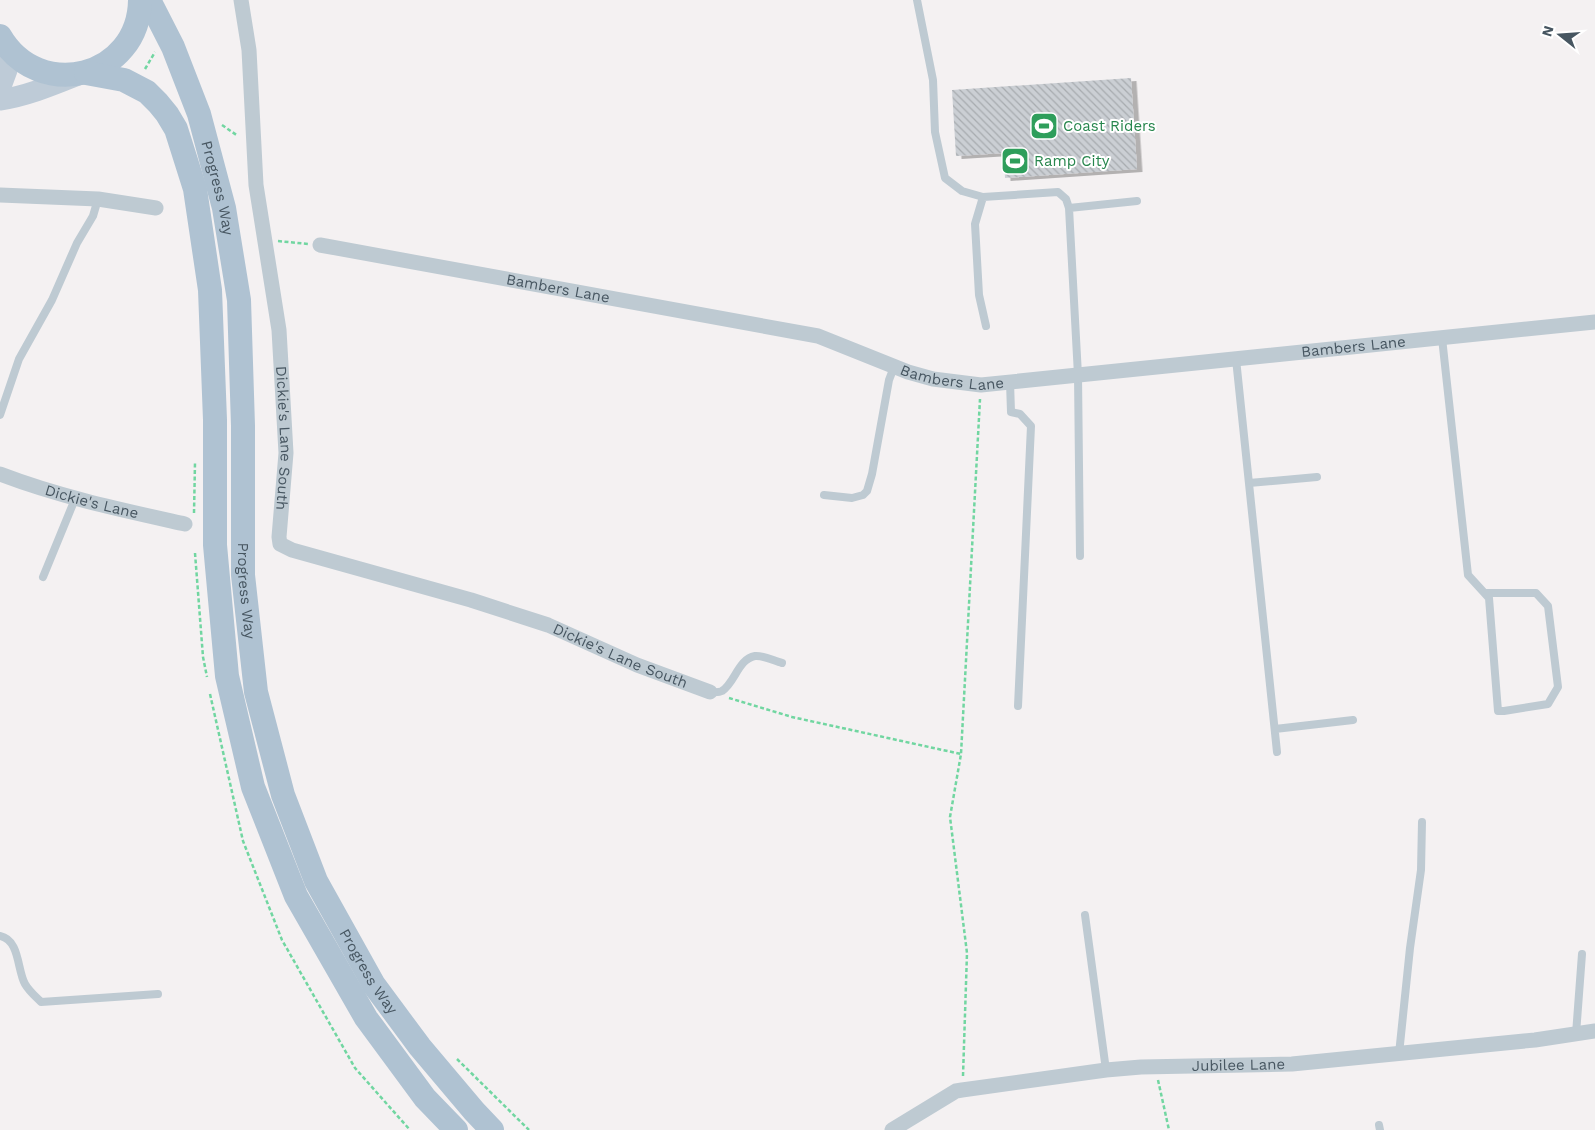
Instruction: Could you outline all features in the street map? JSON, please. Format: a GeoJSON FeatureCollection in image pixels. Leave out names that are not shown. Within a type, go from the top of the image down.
{"type":"FeatureCollection","features":[{"type":"Feature","properties":{"kind":"main road"},"geometry":{"type":"LineString","coordinates":[[82,74],[101,67],[115,57],[128,43],[137,23],[140,0]]}},
{"type":"Feature","properties":{"kind":"main road","name":"Progress Way"},"geometry":{"type":"LineString","coordinates":[[149,0],[166,32],[199,114],[224,208],[239,300],[244,426],[243,575],[256,692],[283,795],[316,881],[374,985],[420,1047],[492,1130]]}},
{"type":"Feature","properties":{"kind":"main road","name":"Progress Way"},"geometry":{"type":"LineString","coordinates":[[3,40],[18,58],[34,69],[52,74],[82,74],[124,80],[136,86],[147,92],[158,103],[176,128],[195,189],[210,290],[215,420],[215,545],[226,666],[253,787],[296,896],[366,1018],[425,1098],[456,1130]]}},
{"type":"Feature","properties":{"kind":"street","name":"Dickie's Lane South"},"geometry":{"type":"LineString","coordinates":[[241,0],[249,50],[256,185],[279,330],[286,453],[280,544],[292,550],[471,600],[548,626],[636,664],[710,692]]}},
{"type":"Feature","properties":{"kind":"street"},"geometry":{"type":"LineString","coordinates":[[0,89],[5,80],[7,70],[3,40]]}},
{"type":"Feature","properties":{"kind":"street"},"geometry":{"type":"LineString","coordinates":[[0,100],[14,98],[82,74]]}},
{"type":"Feature","properties":{"kind":"street"},"geometry":{"type":"LineString","coordinates":[[0,195],[98,199],[156,208]]}},
{"type":"Feature","properties":{"kind":"street","name":"Bambers Lane"},"geometry":{"type":"LineString","coordinates":[[320,245],[818,336],[933,379],[981,385],[1595,322]]}},
{"type":"Feature","properties":{"kind":"street","name":"Dickie's Lane"},"geometry":{"type":"LineString","coordinates":[[0,474],[75,499],[185,524]]}},
{"type":"Feature","properties":{"kind":"street","name":"Jubilee Lane"},"geometry":{"type":"LineString","coordinates":[[892,1130],[956,1090],[1106,1070],[1292,1064],[1535,1040],[1595,1031]]}},
{"type":"Feature","properties":{"kind":"lane"},"geometry":{"type":"LineString","coordinates":[[917,0],[933,80],[935,132],[945,178],[962,191],[983,197],[1058,192],[1066,199],[1069,208],[1078,375],[1080,556]]}},
{"type":"Feature","properties":{"kind":"lane"},"geometry":{"type":"LineString","coordinates":[[983,197],[975,224],[979,295],[986,326]]}},
{"type":"Feature","properties":{"kind":"lane"},"geometry":{"type":"LineString","coordinates":[[0,415],[19,359],[52,300],[77,243],[93,216],[98,199]]}},
{"type":"Feature","properties":{"kind":"lane"},"geometry":{"type":"LineString","coordinates":[[1069,208],[1137,201]]}},
{"type":"Feature","properties":{"kind":"lane"},"geometry":{"type":"LineString","coordinates":[[1442,338],[1468,575],[1485,593],[1490,598],[1498,710],[1504,711],[1548,704],[1558,687],[1548,606],[1536,593],[1485,593]]}},
{"type":"Feature","properties":{"kind":"lane"},"geometry":{"type":"LineString","coordinates":[[1236,359],[1277,752]]}},
{"type":"Feature","properties":{"kind":"lane"},"geometry":{"type":"LineString","coordinates":[[824,495],[852,498],[863,495],[867,491],[872,474],[889,380],[894,366]]}},
{"type":"Feature","properties":{"kind":"lane"},"geometry":{"type":"LineString","coordinates":[[1010,382],[1011,412],[1020,414],[1031,426],[1018,706]]}},
{"type":"Feature","properties":{"kind":"lane"},"geometry":{"type":"LineString","coordinates":[[1249,483],[1317,477]]}},
{"type":"Feature","properties":{"kind":"lane"},"geometry":{"type":"LineString","coordinates":[[42,576],[75,499]]}},
{"type":"Feature","properties":{"kind":"lane"},"geometry":{"type":"LineString","coordinates":[[710,692],[724,690],[738,669],[752,657],[758,656],[782,663]]}},
{"type":"Feature","properties":{"kind":"lane"},"geometry":{"type":"LineString","coordinates":[[1275,729],[1353,720]]}},
{"type":"Feature","properties":{"kind":"lane"},"geometry":{"type":"LineString","coordinates":[[1399,1054],[1410,948],[1421,870],[1422,822]]}},
{"type":"Feature","properties":{"kind":"lane"},"geometry":{"type":"LineString","coordinates":[[1085,915],[1106,1070]]}},
{"type":"Feature","properties":{"kind":"lane"},"geometry":{"type":"LineString","coordinates":[[0,936],[4,936],[13,945],[24,982],[42,1002],[158,994]]}},
{"type":"Feature","properties":{"kind":"lane"},"geometry":{"type":"LineString","coordinates":[[1576,1034],[1582,954]]}},
{"type":"Feature","properties":{"kind":"path"},"geometry":{"type":"LineString","coordinates":[[136,86],[166,32]]}},
{"type":"Feature","properties":{"kind":"path"},"geometry":{"type":"LineString","coordinates":[[264,239],[320,245]]}},
{"type":"Feature","properties":{"kind":"path"},"geometry":{"type":"LineString","coordinates":[[962,1090],[967,953],[950,817],[961,754],[981,385]]}},
{"type":"Feature","properties":{"kind":"path"},"geometry":{"type":"LineString","coordinates":[[710,692],[792,717],[961,754]]}},
{"type":"Feature","properties":{"kind":"path"},"geometry":{"type":"LineString","coordinates":[[451,1053],[529,1130]]}},
{"type":"Feature","properties":{"kind":"path"},"geometry":{"type":"LineString","coordinates":[[1154,1067],[1169,1130]]}},
{"type":"Feature","properties":{"kind":"building"},"geometry":{"type":"Polygon","coordinates":[[[1131,78],[1137,169],[1005,178],[1004,153],[956,156],[952,90],[1131,78]]]}},
{"type":"Feature","properties":{"kind":"place","name":"Coast Riders"},"geometry":{"type":"Point","coordinates":[1044,126]}},
{"type":"Feature","properties":{"kind":"place","name":"Ramp City"},"geometry":{"type":"Point","coordinates":[1015,161]}}]}
